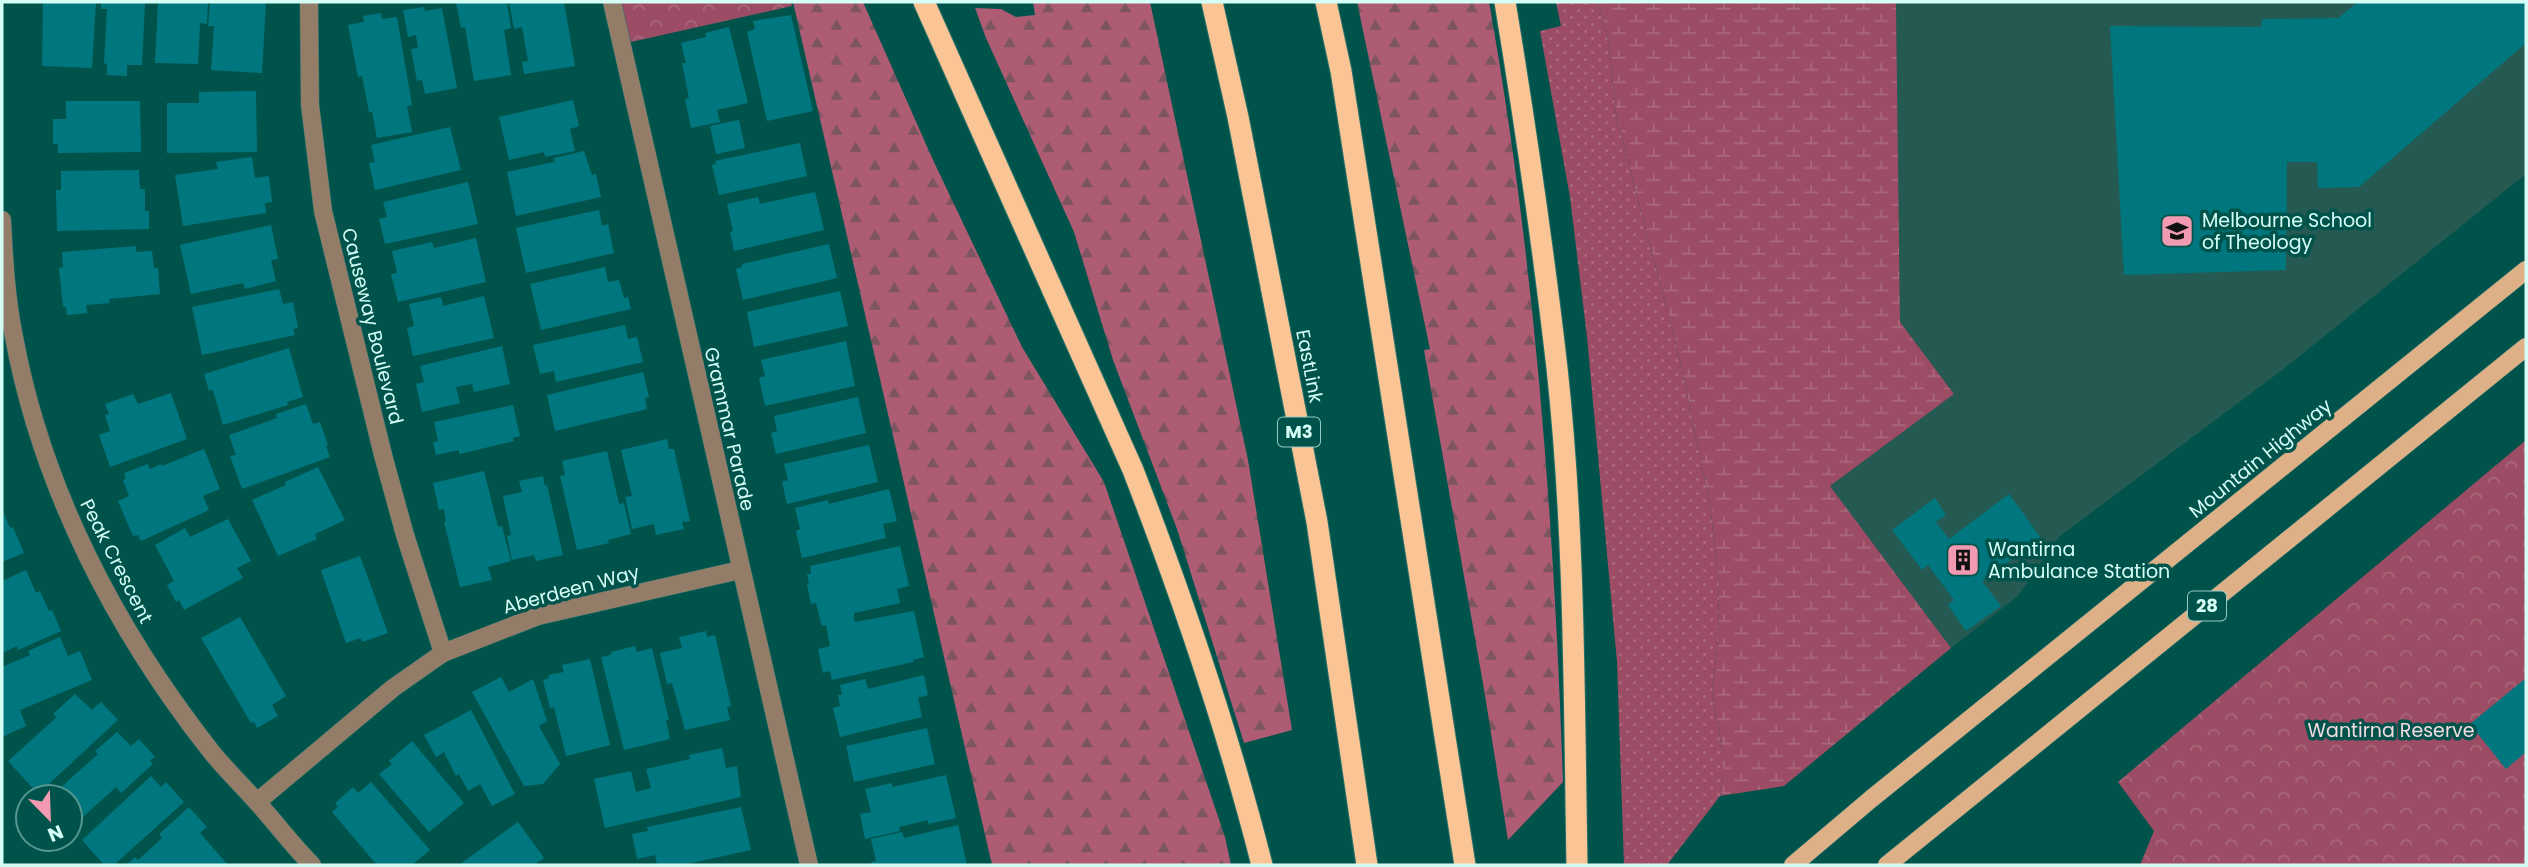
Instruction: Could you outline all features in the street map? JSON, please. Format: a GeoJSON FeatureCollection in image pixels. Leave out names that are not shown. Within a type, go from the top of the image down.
{"type":"FeatureCollection","features":[{"type":"Feature","properties":{"kind":"highway"},"geometry":{"type":"LineString","coordinates":[[924,2],[935,12],[1121,443],[1159,538],[1217,713],[1262,865]]}},
{"type":"Feature","properties":{"kind":"highway","name":"EastLink"},"geometry":{"type":"LineString","coordinates":[[1212,2],[1238,117],[1317,522],[1367,865]]}},
{"type":"Feature","properties":{"kind":"highway"},"geometry":{"type":"LineString","coordinates":[[1326,2],[1340,71],[1465,865]]}},
{"type":"Feature","properties":{"kind":"highway"},"geometry":{"type":"LineString","coordinates":[[1505,2],[1557,369],[1574,670],[1577,865]]}},
{"type":"Feature","properties":{"kind":"main road","name":"Mountain Highway"},"geometry":{"type":"LineString","coordinates":[[1793,865],[2526,270]]}},
{"type":"Feature","properties":{"kind":"main road","name":"28"},"geometry":{"type":"LineString","coordinates":[[1887,865],[2526,346]]}},
{"type":"Feature","properties":{"kind":"street","name":"Causeway Boulevard"},"geometry":{"type":"LineString","coordinates":[[309,2],[310,105],[323,211],[383,455],[405,535],[443,653]]}},
{"type":"Feature","properties":{"kind":"street","name":"Grammar Parade"},"geometry":{"type":"LineString","coordinates":[[612,2],[809,865]]}},
{"type":"Feature","properties":{"kind":"street","name":"Peak Crescent"},"geometry":{"type":"LineString","coordinates":[[2,220],[8,303],[17,351],[42,445],[76,534],[109,599],[147,663],[211,752],[312,865]]}},
{"type":"Feature","properties":{"kind":"street","name":"Aberdeen Way"},"geometry":{"type":"LineString","coordinates":[[257,802],[393,688],[443,653],[538,616],[740,570]]}},
{"type":"Feature","properties":{"kind":"shaded area","name":"Melbourne School of Theology"},"geometry":{"type":"Polygon","coordinates":[[[1896,2],[2526,2],[2526,174],[2281,371],[2059,537],[2018,596],[1951,648],[1830,486],[1954,394],[1900,322],[1896,2]]]}},
{"type":"Feature","properties":{"kind":"green space"},"geometry":{"type":"Polygon","coordinates":[[[612,2],[791,2],[792,6],[622,44],[612,2]]]}},
{"type":"Feature","properties":{"kind":"green space"},"geometry":{"type":"Polygon","coordinates":[[[793,2],[863,2],[933,160],[1022,347],[1104,482],[1225,837],[1231,865],[992,865],[793,2]]]}},
{"type":"Feature","properties":{"kind":"green space"},"geometry":{"type":"Polygon","coordinates":[[[1033,2],[1150,2],[1248,460],[1292,730],[1244,743],[1177,529],[1113,360],[1074,232],[975,8],[1001,9],[1016,17],[1035,15],[1033,2]]]}},
{"type":"Feature","properties":{"kind":"green space"},"geometry":{"type":"Polygon","coordinates":[[[1357,2],[1489,2],[1519,196],[1540,391],[1554,586],[1563,782],[1508,840],[1424,350],[1430,349],[1357,2]]]}},
{"type":"Feature","properties":{"kind":"green space"},"geometry":{"type":"Polygon","coordinates":[[[1556,2],[1598,2],[1609,44],[1616,115],[1680,360],[1710,505],[1719,582],[1718,641],[1712,692],[1723,755],[1723,778],[1720,796],[1667,865],[1624,865],[1617,662],[1587,337],[1570,197],[1540,31],[1561,26],[1556,2]]]}},
{"type":"Feature","properties":{"kind":"green space"},"geometry":{"type":"Polygon","coordinates":[[[1598,2],[1896,2],[1900,322],[1954,394],[1830,486],[1951,648],[1784,786],[1720,796],[1723,755],[1712,692],[1718,641],[1719,582],[1710,505],[1680,360],[1616,115],[1609,44],[1598,2]]]}},
{"type":"Feature","properties":{"kind":"green space","name":"Wantirna Reserve"},"geometry":{"type":"Polygon","coordinates":[[[2526,440],[2526,865],[2140,865],[2154,831],[2118,782],[2526,440]]]}},
{"type":"Feature","properties":{"kind":"building"},"geometry":{"type":"Polygon","coordinates":[[[43,2],[96,2],[92,68],[42,66],[43,2]]]}},
{"type":"Feature","properties":{"kind":"building"},"geometry":{"type":"Polygon","coordinates":[[[101,2],[145,2],[142,65],[127,65],[127,76],[107,75],[107,64],[104,63],[107,9],[101,9],[101,2]]]}},
{"type":"Feature","properties":{"kind":"building"},"geometry":{"type":"Polygon","coordinates":[[[158,2],[208,2],[207,24],[200,23],[198,64],[155,63],[158,2]]]}},
{"type":"Feature","properties":{"kind":"building"},"geometry":{"type":"Polygon","coordinates":[[[210,2],[266,2],[262,73],[211,70],[214,26],[208,26],[210,2]]]}},
{"type":"Feature","properties":{"kind":"building"},"geometry":{"type":"Polygon","coordinates":[[[456,2],[507,2],[511,28],[504,30],[511,75],[474,81],[465,27],[461,28],[456,2]]]}},
{"type":"Feature","properties":{"kind":"building"},"geometry":{"type":"Polygon","coordinates":[[[509,2],[564,2],[575,66],[524,74],[522,62],[528,61],[522,27],[514,29],[509,2]]]}},
{"type":"Feature","properties":{"kind":"building"},"geometry":{"type":"Polygon","coordinates":[[[2358,2],[2526,2],[2526,43],[2359,187],[2318,188],[2317,162],[2287,162],[2286,270],[2124,275],[2110,26],[2261,27],[2262,19],[2338,18],[2358,2]]]}},
{"type":"Feature","properties":{"kind":"building"},"geometry":{"type":"Polygon","coordinates":[[[424,7],[425,11],[442,8],[457,88],[425,94],[422,80],[417,81],[411,49],[418,48],[416,35],[408,37],[403,10],[424,7]]]}},
{"type":"Feature","properties":{"kind":"building"},"geometry":{"type":"Polygon","coordinates":[[[381,13],[382,19],[397,17],[412,105],[407,106],[412,132],[377,138],[362,76],[358,77],[348,25],[364,22],[363,16],[381,13]]]}},
{"type":"Feature","properties":{"kind":"building"},"geometry":{"type":"Polygon","coordinates":[[[791,15],[813,111],[767,121],[747,32],[755,29],[753,21],[791,15]]]}},
{"type":"Feature","properties":{"kind":"building"},"geometry":{"type":"Polygon","coordinates":[[[729,27],[748,103],[717,110],[720,122],[691,128],[685,99],[689,98],[682,63],[686,63],[681,43],[706,37],[705,33],[729,27]]]}},
{"type":"Feature","properties":{"kind":"building"},"geometry":{"type":"Polygon","coordinates":[[[256,91],[257,152],[167,153],[167,103],[199,103],[199,92],[256,91]]]}},
{"type":"Feature","properties":{"kind":"building"},"geometry":{"type":"Polygon","coordinates":[[[573,100],[579,126],[570,129],[575,151],[545,157],[544,152],[509,160],[499,117],[573,100]]]}},
{"type":"Feature","properties":{"kind":"building"},"geometry":{"type":"Polygon","coordinates":[[[66,101],[140,101],[141,152],[58,153],[58,144],[53,144],[53,119],[66,119],[66,101]]]}},
{"type":"Feature","properties":{"kind":"building"},"geometry":{"type":"Polygon","coordinates":[[[739,120],[745,148],[716,154],[710,126],[739,120]]]}},
{"type":"Feature","properties":{"kind":"building"},"geometry":{"type":"Polygon","coordinates":[[[450,127],[461,170],[375,190],[369,163],[375,162],[371,145],[450,127]]]}},
{"type":"Feature","properties":{"kind":"building"},"geometry":{"type":"Polygon","coordinates":[[[800,143],[807,176],[719,195],[712,165],[716,164],[715,161],[800,143]]]}},
{"type":"Feature","properties":{"kind":"building"},"geometry":{"type":"Polygon","coordinates":[[[584,151],[592,175],[596,174],[601,197],[516,216],[507,172],[554,162],[554,158],[584,151]]]}},
{"type":"Feature","properties":{"kind":"building"},"geometry":{"type":"Polygon","coordinates":[[[252,157],[255,178],[269,176],[272,202],[265,203],[266,213],[183,226],[175,175],[218,169],[216,162],[252,157]]]}},
{"type":"Feature","properties":{"kind":"building"},"geometry":{"type":"Polygon","coordinates":[[[139,170],[140,189],[145,189],[145,211],[149,211],[149,229],[57,231],[56,190],[61,190],[61,171],[139,170]]]}},
{"type":"Feature","properties":{"kind":"building"},"geometry":{"type":"Polygon","coordinates":[[[468,182],[478,224],[385,244],[379,219],[387,217],[383,202],[468,182]]]}},
{"type":"Feature","properties":{"kind":"building"},"geometry":{"type":"Polygon","coordinates":[[[815,192],[824,230],[734,251],[727,204],[758,197],[760,204],[815,192]]]}},
{"type":"Feature","properties":{"kind":"building"},"geometry":{"type":"Polygon","coordinates":[[[599,210],[602,226],[608,224],[614,253],[526,273],[516,228],[599,210]]]}},
{"type":"Feature","properties":{"kind":"building"},"geometry":{"type":"Polygon","coordinates":[[[271,225],[278,259],[271,260],[276,281],[245,289],[243,283],[191,294],[180,245],[271,225]]]}},
{"type":"Feature","properties":{"kind":"building"},"geometry":{"type":"Polygon","coordinates":[[[476,238],[486,282],[398,302],[391,274],[397,273],[392,251],[432,242],[434,248],[476,238]]]}},
{"type":"Feature","properties":{"kind":"building"},"geometry":{"type":"Polygon","coordinates":[[[829,244],[837,278],[743,300],[736,269],[742,267],[742,264],[829,244]]]}},
{"type":"Feature","properties":{"kind":"building"},"geometry":{"type":"Polygon","coordinates":[[[136,246],[136,252],[152,251],[154,268],[158,268],[160,294],[109,299],[110,303],[86,305],[87,313],[67,315],[66,307],[63,307],[59,268],[63,267],[62,252],[136,246]]]}},
{"type":"Feature","properties":{"kind":"building"},"geometry":{"type":"Polygon","coordinates":[[[605,267],[608,282],[619,280],[624,298],[628,297],[631,309],[541,330],[530,284],[605,267]]]}},
{"type":"Feature","properties":{"kind":"building"},"geometry":{"type":"Polygon","coordinates":[[[279,289],[283,304],[293,302],[298,328],[293,329],[295,335],[202,355],[192,307],[279,289]]]}},
{"type":"Feature","properties":{"kind":"building"},"geometry":{"type":"Polygon","coordinates":[[[840,291],[848,326],[754,347],[747,312],[840,291]]]}},
{"type":"Feature","properties":{"kind":"building"},"geometry":{"type":"Polygon","coordinates":[[[484,296],[494,338],[413,356],[407,328],[414,326],[409,304],[441,297],[443,306],[484,296]]]}},
{"type":"Feature","properties":{"kind":"building"},"geometry":{"type":"Polygon","coordinates":[[[625,325],[628,339],[637,337],[643,362],[556,382],[554,371],[540,374],[533,345],[625,325]]]}},
{"type":"Feature","properties":{"kind":"building"},"geometry":{"type":"Polygon","coordinates":[[[846,341],[855,386],[765,406],[759,378],[765,376],[761,360],[846,341]]]}},
{"type":"Feature","properties":{"kind":"building"},"geometry":{"type":"Polygon","coordinates":[[[502,346],[510,384],[474,392],[472,384],[456,387],[460,403],[422,412],[416,384],[424,382],[420,366],[502,346]]]}},
{"type":"Feature","properties":{"kind":"building"},"geometry":{"type":"Polygon","coordinates":[[[289,348],[303,397],[287,402],[288,405],[223,425],[213,390],[209,391],[204,374],[289,348]]]}},
{"type":"Feature","properties":{"kind":"building"},"geometry":{"type":"Polygon","coordinates":[[[643,372],[649,397],[645,398],[647,409],[555,431],[547,395],[643,372]]]}},
{"type":"Feature","properties":{"kind":"building"},"geometry":{"type":"Polygon","coordinates":[[[171,393],[187,439],[110,467],[99,435],[110,431],[105,415],[109,414],[105,404],[133,394],[138,404],[171,393]]]}},
{"type":"Feature","properties":{"kind":"building"},"geometry":{"type":"Polygon","coordinates":[[[858,397],[866,433],[776,454],[771,433],[777,431],[774,416],[858,397]]]}},
{"type":"Feature","properties":{"kind":"building"},"geometry":{"type":"Polygon","coordinates":[[[306,404],[313,424],[320,422],[330,457],[242,489],[230,456],[236,455],[229,435],[277,418],[276,414],[306,404]]]}},
{"type":"Feature","properties":{"kind":"building"},"geometry":{"type":"Polygon","coordinates":[[[513,405],[520,436],[513,438],[514,441],[459,454],[459,450],[436,455],[433,442],[438,441],[434,422],[513,405]]]}},
{"type":"Feature","properties":{"kind":"building"},"geometry":{"type":"Polygon","coordinates":[[[667,439],[669,449],[674,449],[690,521],[682,522],[684,529],[656,535],[654,524],[632,529],[625,497],[632,496],[621,450],[667,439]]]}},
{"type":"Feature","properties":{"kind":"building"},"geometry":{"type":"Polygon","coordinates":[[[869,445],[878,482],[787,504],[782,482],[788,480],[784,464],[869,445]]]}},
{"type":"Feature","properties":{"kind":"building"},"geometry":{"type":"Polygon","coordinates":[[[204,449],[220,489],[203,496],[209,510],[141,541],[138,535],[133,536],[118,501],[129,496],[123,480],[126,479],[124,473],[148,464],[150,469],[161,464],[162,466],[204,449]]]}},
{"type":"Feature","properties":{"kind":"building"},"geometry":{"type":"Polygon","coordinates":[[[607,451],[619,504],[624,503],[631,534],[608,540],[609,543],[577,550],[560,476],[565,475],[562,461],[607,451]]]}},
{"type":"Feature","properties":{"kind":"building"},"geometry":{"type":"Polygon","coordinates":[[[318,467],[345,520],[315,534],[317,539],[278,556],[252,500],[318,467]]]}},
{"type":"Feature","properties":{"kind":"building"},"geometry":{"type":"Polygon","coordinates":[[[484,471],[498,527],[502,526],[511,561],[488,567],[492,580],[460,587],[444,522],[444,509],[439,510],[433,483],[484,471]]]}},
{"type":"Feature","properties":{"kind":"building"},"geometry":{"type":"Polygon","coordinates":[[[543,476],[563,555],[536,561],[534,555],[512,560],[507,536],[511,535],[503,496],[522,492],[519,481],[543,476]]]}},
{"type":"Feature","properties":{"kind":"building"},"geometry":{"type":"Polygon","coordinates":[[[889,489],[897,521],[883,524],[886,538],[802,558],[796,531],[800,529],[795,508],[828,500],[829,504],[889,489]]]}},
{"type":"Feature","properties":{"kind":"building","name":"Wantirna Ambulance Station"},"geometry":{"type":"Polygon","coordinates":[[[2009,494],[2041,538],[1982,581],[2001,606],[1966,631],[1948,605],[1954,600],[1928,565],[1922,570],[1892,530],[1935,498],[1946,515],[1936,522],[1949,539],[2009,494]]]}},
{"type":"Feature","properties":{"kind":"building"},"geometry":{"type":"Polygon","coordinates":[[[2,509],[24,553],[2,562],[2,509]]]}},
{"type":"Feature","properties":{"kind":"building"},"geometry":{"type":"Polygon","coordinates":[[[228,519],[251,561],[237,568],[243,578],[184,610],[179,600],[176,602],[167,585],[174,581],[155,545],[185,528],[190,537],[228,519]]]}},
{"type":"Feature","properties":{"kind":"building"},"geometry":{"type":"Polygon","coordinates":[[[900,546],[909,586],[897,589],[900,603],[854,613],[854,619],[855,622],[914,611],[924,657],[913,662],[832,680],[830,671],[823,673],[818,649],[830,646],[826,625],[822,626],[816,603],[811,604],[807,584],[807,574],[811,574],[810,566],[900,546]]]}},
{"type":"Feature","properties":{"kind":"building"},"geometry":{"type":"Polygon","coordinates":[[[360,556],[388,633],[362,642],[361,638],[346,643],[321,570],[360,556]]]}},
{"type":"Feature","properties":{"kind":"building"},"geometry":{"type":"Polygon","coordinates":[[[26,570],[36,593],[40,591],[61,631],[18,650],[17,646],[2,653],[2,581],[26,570]]]}},
{"type":"Feature","properties":{"kind":"building"},"geometry":{"type":"Polygon","coordinates":[[[240,617],[286,696],[272,705],[278,716],[257,728],[254,722],[251,723],[201,638],[240,617]]]}},
{"type":"Feature","properties":{"kind":"building"},"geometry":{"type":"Polygon","coordinates":[[[706,631],[707,637],[715,635],[731,706],[727,707],[730,720],[685,730],[672,683],[667,684],[660,653],[682,648],[679,637],[706,631]]]}},
{"type":"Feature","properties":{"kind":"building"},"geometry":{"type":"Polygon","coordinates":[[[60,637],[68,656],[80,651],[92,680],[20,710],[26,726],[2,737],[2,667],[30,655],[28,651],[60,637]]]}},
{"type":"Feature","properties":{"kind":"building"},"geometry":{"type":"Polygon","coordinates":[[[635,646],[637,652],[652,648],[669,720],[666,720],[670,739],[624,750],[601,657],[635,646]]]}},
{"type":"Feature","properties":{"kind":"building"},"geometry":{"type":"Polygon","coordinates":[[[590,659],[610,745],[566,756],[554,707],[550,708],[543,680],[549,678],[548,675],[564,672],[562,665],[590,659]]]}},
{"type":"Feature","properties":{"kind":"building"},"geometry":{"type":"Polygon","coordinates":[[[924,675],[928,695],[918,698],[922,717],[840,737],[833,708],[840,706],[840,685],[865,679],[868,689],[924,675]]]}},
{"type":"Feature","properties":{"kind":"building"},"geometry":{"type":"Polygon","coordinates":[[[501,677],[509,692],[533,679],[547,721],[539,726],[560,764],[543,784],[524,786],[472,692],[501,677]]]}},
{"type":"Feature","properties":{"kind":"building"},"geometry":{"type":"Polygon","coordinates":[[[2526,678],[2526,752],[2506,769],[2470,724],[2526,678]]]}},
{"type":"Feature","properties":{"kind":"building"},"geometry":{"type":"Polygon","coordinates":[[[75,694],[92,710],[101,702],[118,720],[50,783],[28,783],[8,761],[57,717],[53,714],[75,694]]]}},
{"type":"Feature","properties":{"kind":"building"},"geometry":{"type":"Polygon","coordinates":[[[471,710],[515,794],[492,806],[480,784],[468,791],[459,774],[456,776],[444,752],[436,757],[424,735],[471,710]]]}},
{"type":"Feature","properties":{"kind":"building"},"geometry":{"type":"Polygon","coordinates":[[[927,728],[935,764],[854,782],[846,746],[927,728]]]}},
{"type":"Feature","properties":{"kind":"building"},"geometry":{"type":"Polygon","coordinates":[[[117,732],[131,746],[139,739],[155,757],[150,761],[153,764],[121,793],[116,787],[84,816],[84,783],[66,783],[98,754],[95,751],[117,732]]]}},
{"type":"Feature","properties":{"kind":"building"},"geometry":{"type":"Polygon","coordinates":[[[412,741],[464,803],[429,832],[379,774],[392,764],[389,761],[412,741]]]}},
{"type":"Feature","properties":{"kind":"building"},"geometry":{"type":"Polygon","coordinates":[[[722,748],[726,768],[737,766],[741,797],[605,828],[594,779],[631,771],[636,792],[651,788],[646,769],[722,748]]]}},
{"type":"Feature","properties":{"kind":"building"},"geometry":{"type":"Polygon","coordinates":[[[946,775],[956,818],[928,824],[928,820],[899,827],[900,831],[865,839],[860,814],[871,812],[865,789],[892,783],[892,787],[946,775]]]}},
{"type":"Feature","properties":{"kind":"building"},"geometry":{"type":"Polygon","coordinates":[[[151,776],[161,787],[166,782],[184,802],[114,865],[104,865],[84,842],[84,838],[151,776]]]}},
{"type":"Feature","properties":{"kind":"building"},"geometry":{"type":"Polygon","coordinates":[[[371,782],[430,850],[412,865],[377,865],[332,812],[338,807],[335,803],[353,787],[358,793],[371,782]]]}},
{"type":"Feature","properties":{"kind":"building"},"geometry":{"type":"Polygon","coordinates":[[[189,807],[207,827],[200,833],[228,865],[126,865],[135,857],[138,860],[162,838],[159,834],[189,807]]]}},
{"type":"Feature","properties":{"kind":"building"},"geometry":{"type":"Polygon","coordinates":[[[741,807],[751,850],[682,865],[657,865],[655,855],[637,859],[632,834],[648,831],[647,827],[741,807]]]}},
{"type":"Feature","properties":{"kind":"building"},"geometry":{"type":"Polygon","coordinates":[[[518,822],[544,858],[534,865],[459,865],[518,822]]]}},
{"type":"Feature","properties":{"kind":"building"},"geometry":{"type":"Polygon","coordinates":[[[958,825],[967,865],[872,865],[871,862],[876,861],[871,839],[902,832],[904,838],[958,825]]]}},
{"type":"Feature","properties":{"kind":"place","name":"Melbourne School of Theology"},"geometry":{"type":"Point","coordinates":[2177,231]}},
{"type":"Feature","properties":{"kind":"place","name":"Wantirna Ambulance Station"},"geometry":{"type":"Point","coordinates":[1963,560]}}]}
